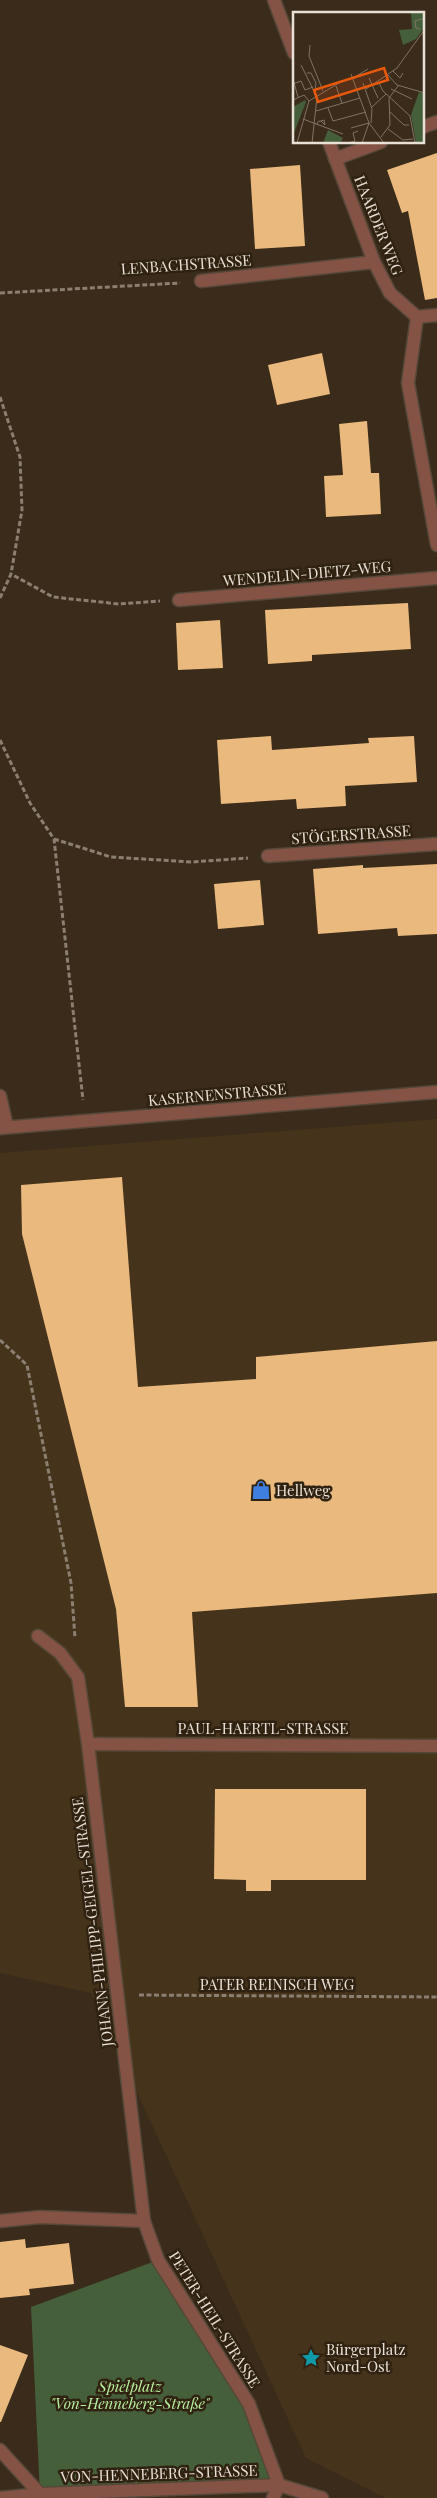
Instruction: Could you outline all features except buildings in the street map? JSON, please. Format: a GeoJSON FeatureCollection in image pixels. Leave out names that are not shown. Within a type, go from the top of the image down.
{"type":"FeatureCollection","features":[{"type":"Feature","properties":{"kind":"street"},"geometry":{"type":"LineString","coordinates":[[274,0],[293,50]]}},
{"type":"Feature","properties":{"kind":"street"},"geometry":{"type":"LineString","coordinates":[[424,127],[437,122]]}},
{"type":"Feature","properties":{"kind":"street","name":"HAARDER WEG"},"geometry":{"type":"LineString","coordinates":[[330,144],[374,262],[390,293],[418,317]]}},
{"type":"Feature","properties":{"kind":"street"},"geometry":{"type":"LineString","coordinates":[[335,159],[376,144]]}},
{"type":"Feature","properties":{"kind":"street","name":"LENBACHSTRASSE"},"geometry":{"type":"LineString","coordinates":[[201,281],[374,262]]}},
{"type":"Feature","properties":{"kind":"street"},"geometry":{"type":"LineString","coordinates":[[437,315],[418,317],[408,383],[437,545]]}},
{"type":"Feature","properties":{"kind":"street","name":"WENDELIN-DIETZ-WEG"},"geometry":{"type":"LineString","coordinates":[[179,600],[437,578]]}},
{"type":"Feature","properties":{"kind":"street","name":"STÖGERSTRASSE"},"geometry":{"type":"LineString","coordinates":[[268,856],[437,844]]}},
{"type":"Feature","properties":{"kind":"street","name":"KASERNENSTRASSE"},"geometry":{"type":"LineString","coordinates":[[3,1128],[437,1092]]}},
{"type":"Feature","properties":{"kind":"street"},"geometry":{"type":"LineString","coordinates":[[0,1096],[3,1128]]}},
{"type":"Feature","properties":{"kind":"street","name":"JOHANN-PHILIPP-GEIGEL-STRASSE"},"geometry":{"type":"LineString","coordinates":[[38,1636],[60,1652],[78,1677],[88,1744],[144,2221]]}},
{"type":"Feature","properties":{"kind":"street","name":"PAUL-HAERTL-STRASSE"},"geometry":{"type":"LineString","coordinates":[[88,1744],[437,1746]]}},
{"type":"Feature","properties":{"kind":"street"},"geometry":{"type":"LineString","coordinates":[[0,2221],[40,2217],[144,2221]]}},
{"type":"Feature","properties":{"kind":"street","name":"PETER-HEIL-STRASSE"},"geometry":{"type":"LineString","coordinates":[[144,2221],[158,2260],[248,2404],[279,2485]]}},
{"type":"Feature","properties":{"kind":"street"},"geometry":{"type":"LineString","coordinates":[[0,2450],[40,2494]]}},
{"type":"Feature","properties":{"kind":"street"},"geometry":{"type":"LineString","coordinates":[[274,2498],[279,2485]]}},
{"type":"Feature","properties":{"kind":"street","name":"VON-HENNEBERG-STRASSE"},"geometry":{"type":"LineString","coordinates":[[0,2498],[40,2494],[279,2485],[322,2498]]}},
{"type":"Feature","properties":{"kind":"path","name":"LENBACHSTRASSE"},"geometry":{"type":"LineString","coordinates":[[0,293],[201,281]]}},
{"type":"Feature","properties":{"kind":"path"},"geometry":{"type":"LineString","coordinates":[[0,397],[20,457],[22,510],[12,574],[0,598]]}},
{"type":"Feature","properties":{"kind":"path"},"geometry":{"type":"LineString","coordinates":[[12,574],[53,597],[119,604],[179,600]]}},
{"type":"Feature","properties":{"kind":"path"},"geometry":{"type":"LineString","coordinates":[[0,740],[30,803],[54,839],[85,1120]]}},
{"type":"Feature","properties":{"kind":"path"},"geometry":{"type":"LineString","coordinates":[[54,839],[111,858],[192,862],[268,856]]}},
{"type":"Feature","properties":{"kind":"path"},"geometry":{"type":"LineString","coordinates":[[0,1340],[26,1365],[72,1583],[75,1640]]}},
{"type":"Feature","properties":{"kind":"path","name":"PATER REINISCH WEG"},"geometry":{"type":"LineString","coordinates":[[116,1994],[437,1997]]}},
{"type":"Feature","properties":{"kind":"shaded area"},"geometry":{"type":"Polygon","coordinates":[[[437,1119],[437,2498],[385,2498],[306,2458],[91,1993],[0,1973],[0,1153],[437,1119]]]}},
{"type":"Feature","properties":{"kind":"green space","name":"Spielplatz \"Von-Henneberg-Straße\""},"geometry":{"type":"Polygon","coordinates":[[[158,2260],[249,2404],[279,2485],[40,2494],[31,2307],[158,2260]]]}},
{"type":"Feature","properties":{"kind":"place","name":"Hellweg"},"geometry":{"type":"Point","coordinates":[261,1490]}},
{"type":"Feature","properties":{"kind":"place","name":"Bürgerplatz Nord-Ost"},"geometry":{"type":"Point","coordinates":[311,2358]}}]}
